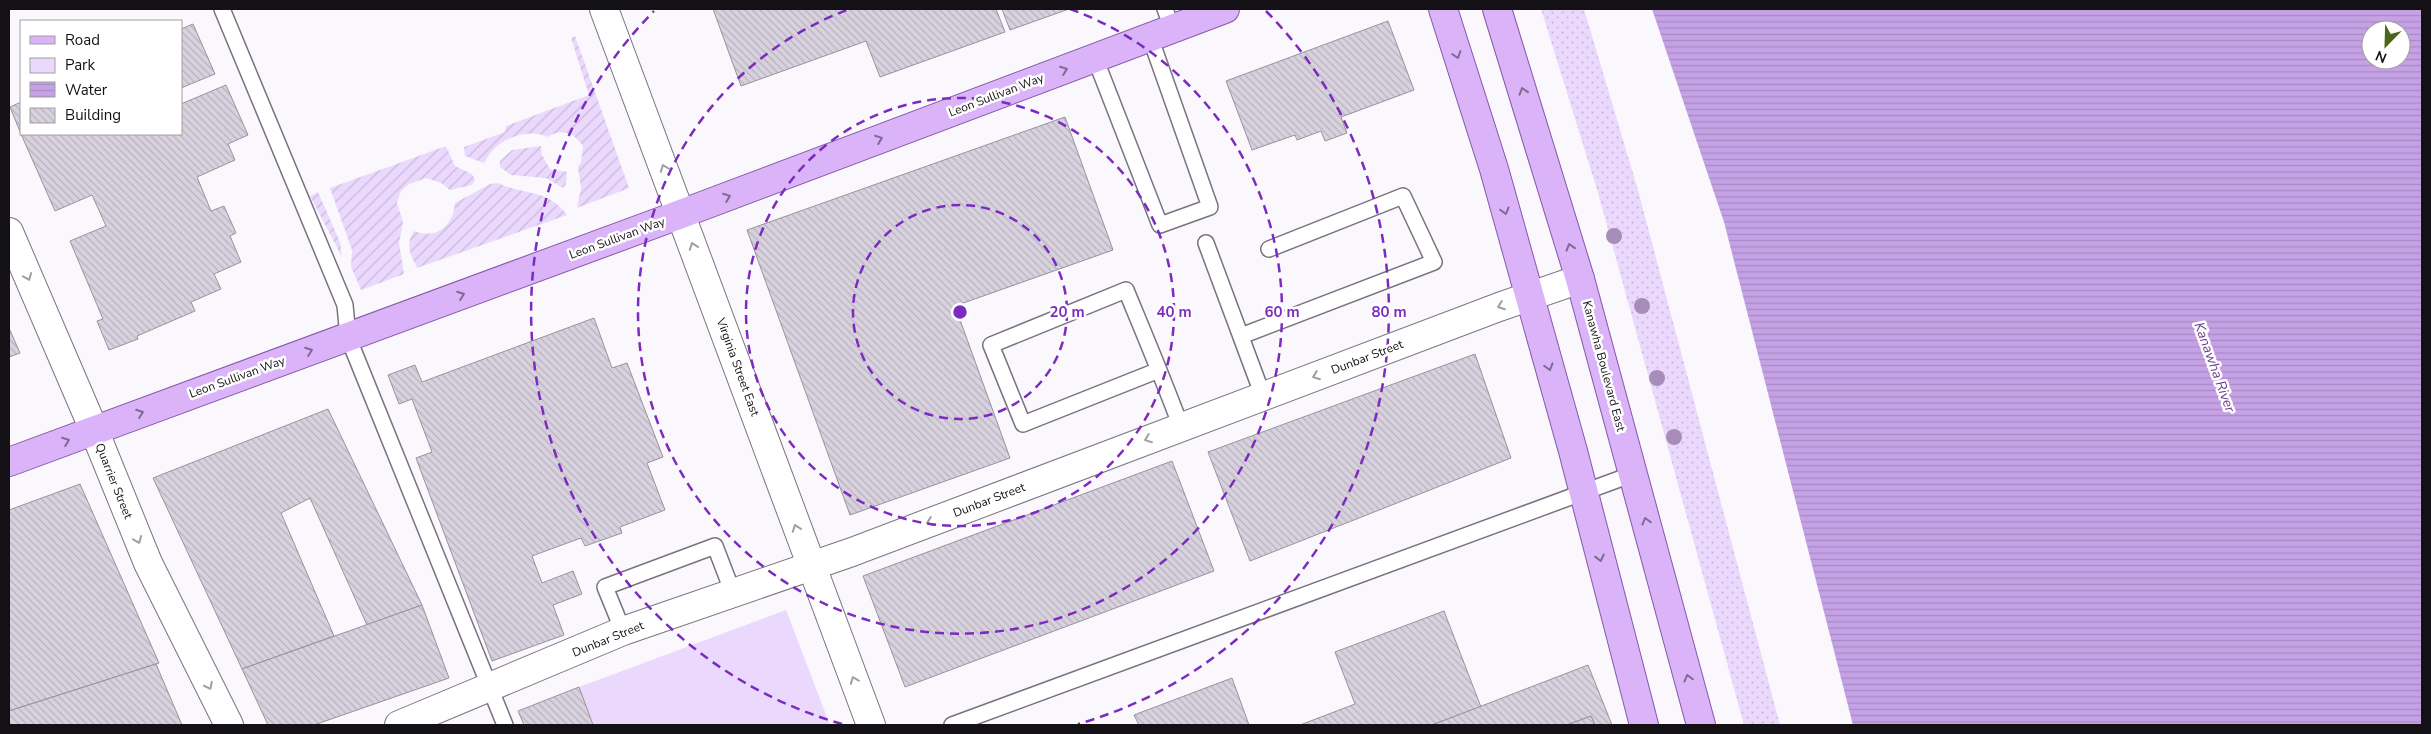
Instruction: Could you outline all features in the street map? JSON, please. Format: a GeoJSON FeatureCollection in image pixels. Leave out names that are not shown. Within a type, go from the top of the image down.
{"type":"FeatureCollection","features":[{"type":"Feature","properties":{"kind":"main road","name":"Virginia Street East"},"geometry":{"type":"LineString","coordinates":[[604,9],[682,214],[810,566],[871,725]]}},
{"type":"Feature","properties":{"kind":"main road","name":"Leon Sullivan Way"},"geometry":{"type":"LineString","coordinates":[[9,462],[682,214],[1095,58],[1162,25],[1225,9]]}},
{"type":"Feature","properties":{"kind":"main road"},"geometry":{"type":"LineString","coordinates":[[1443,9],[1494,169],[1583,493],[1644,725]]}},
{"type":"Feature","properties":{"kind":"main road","name":"Kanawha Boulevard East"},"geometry":{"type":"LineString","coordinates":[[1497,9],[1580,279],[1701,725]]}},
{"type":"Feature","properties":{"kind":"main road","name":"Quarrier Street"},"geometry":{"type":"LineString","coordinates":[[9,232],[94,430],[148,563],[229,725]]}},
{"type":"Feature","properties":{"kind":"main road","name":"Dunbar Street"},"geometry":{"type":"LineString","coordinates":[[399,725],[490,689],[623,631],[810,566],[1528,296],[1580,279]]}},
{"type":"Feature","properties":{"kind":"lane"},"geometry":{"type":"LineString","coordinates":[[222,9],[345,305],[348,337],[505,725]]}},
{"type":"Feature","properties":{"kind":"lane"},"geometry":{"type":"LineString","coordinates":[[1095,58],[1160,225],[1210,207],[1162,25]]}},
{"type":"Feature","properties":{"kind":"lane"},"geometry":{"type":"LineString","coordinates":[[1241,336],[1434,262],[1403,196],[1269,249]]}},
{"type":"Feature","properties":{"kind":"lane"},"geometry":{"type":"LineString","coordinates":[[1206,243],[1263,396]]}},
{"type":"Feature","properties":{"kind":"lane"},"geometry":{"type":"LineString","coordinates":[[1158,370],[1023,424],[991,345],[1126,290],[1181,427]]}},
{"type":"Feature","properties":{"kind":"lane"},"geometry":{"type":"LineString","coordinates":[[952,725],[1633,474]]}},
{"type":"Feature","properties":{"kind":"lane"},"geometry":{"type":"LineString","coordinates":[[623,631],[605,587],[715,546],[733,593]]}},
{"type":"Feature","properties":{"kind":"green space"},"geometry":{"type":"Polygon","coordinates":[[[1541,9],[1584,9],[1638,190],[1780,725],[1744,725],[1598,193],[1541,9]]]}},
{"type":"Feature","properties":{"kind":"green space"},"geometry":{"type":"Polygon","coordinates":[[[575,36],[629,188],[577,208],[581,188],[578,167],[581,162],[583,146],[575,137],[562,132],[547,137],[527,134],[513,137],[496,147],[484,163],[465,156],[464,147],[505,132],[506,126],[589,95],[571,38],[575,36]]]}},
{"type":"Feature","properties":{"kind":"green space"},"geometry":{"type":"Polygon","coordinates":[[[446,146],[455,166],[472,174],[475,180],[472,185],[450,190],[441,183],[426,178],[409,184],[401,191],[397,203],[403,222],[399,243],[404,274],[361,290],[351,267],[352,250],[330,188],[446,146]]]}},
{"type":"Feature","properties":{"kind":"green space"},"geometry":{"type":"Polygon","coordinates":[[[541,146],[542,155],[550,169],[567,172],[566,184],[563,188],[546,178],[511,175],[500,167],[500,161],[512,150],[541,146]]]}},
{"type":"Feature","properties":{"kind":"green space"},"geometry":{"type":"Polygon","coordinates":[[[498,183],[552,200],[567,215],[417,268],[409,245],[414,231],[429,234],[442,229],[451,218],[455,203],[490,184],[498,183]]]}},
{"type":"Feature","properties":{"kind":"green space"},"geometry":{"type":"Polygon","coordinates":[[[318,192],[340,242],[342,257],[310,196],[318,192]]]}},
{"type":"Feature","properties":{"kind":"green space"},"geometry":{"type":"Polygon","coordinates":[[[786,610],[830,725],[593,725],[579,687],[786,610]]]}},
{"type":"Feature","properties":{"kind":"water","name":"Kanawha River"},"geometry":{"type":"Polygon","coordinates":[[[1652,9],[2422,9],[2422,725],[1853,725],[1724,222],[1652,9]]]}},
{"type":"Feature","properties":{"kind":"building"},"geometry":{"type":"Polygon","coordinates":[[[713,9],[996,9],[1005,32],[880,77],[866,41],[741,86],[713,9]]]}},
{"type":"Feature","properties":{"kind":"building"},"geometry":{"type":"Polygon","coordinates":[[[1002,9],[1069,9],[1010,30],[1002,9]]]}},
{"type":"Feature","properties":{"kind":"building"},"geometry":{"type":"Polygon","coordinates":[[[1388,21],[1414,90],[1341,117],[1347,133],[1325,141],[1321,131],[1297,140],[1295,135],[1252,150],[1226,81],[1388,21]]]}},
{"type":"Feature","properties":{"kind":"building"},"geometry":{"type":"Polygon","coordinates":[[[193,24],[215,74],[182,88],[182,29],[193,24]]]}},
{"type":"Feature","properties":{"kind":"building"},"geometry":{"type":"Polygon","coordinates":[[[226,85],[248,135],[228,144],[235,160],[197,177],[211,211],[224,206],[236,233],[230,236],[241,262],[214,274],[221,289],[191,302],[195,311],[137,336],[138,339],[109,350],[97,321],[103,319],[70,241],[106,226],[92,195],[55,211],[21,135],[182,135],[182,104],[226,85]]]}},
{"type":"Feature","properties":{"kind":"building"},"geometry":{"type":"Polygon","coordinates":[[[20,102],[20,132],[10,107],[20,102]]]}},
{"type":"Feature","properties":{"kind":"building"},"geometry":{"type":"Polygon","coordinates":[[[1065,117],[1113,250],[955,306],[1010,458],[850,515],[747,230],[1065,117]]]}},
{"type":"Feature","properties":{"kind":"building"},"geometry":{"type":"Polygon","coordinates":[[[594,318],[612,368],[627,363],[663,457],[647,463],[665,510],[620,527],[622,533],[585,546],[581,538],[532,556],[542,583],[573,571],[582,594],[553,605],[564,635],[492,661],[416,458],[432,452],[412,399],[399,404],[388,375],[415,365],[422,382],[594,318]]]}},
{"type":"Feature","properties":{"kind":"building"},"geometry":{"type":"Polygon","coordinates":[[[9,328],[20,353],[9,357],[9,328]]]}},
{"type":"Feature","properties":{"kind":"building"},"geometry":{"type":"Polygon","coordinates":[[[1475,354],[1511,458],[1250,561],[1208,452],[1475,354]]]}},
{"type":"Feature","properties":{"kind":"building"},"geometry":{"type":"Polygon","coordinates":[[[328,409],[422,605],[367,625],[310,498],[281,513],[334,636],[242,669],[153,478],[328,409]]]}},
{"type":"Feature","properties":{"kind":"building"},"geometry":{"type":"Polygon","coordinates":[[[1172,461],[1214,571],[905,687],[863,576],[1172,461]]]}},
{"type":"Feature","properties":{"kind":"building"},"geometry":{"type":"Polygon","coordinates":[[[80,484],[159,663],[9,711],[9,510],[80,484]]]}},
{"type":"Feature","properties":{"kind":"building"},"geometry":{"type":"Polygon","coordinates":[[[422,605],[449,678],[314,725],[268,725],[242,669],[422,605]]]}},
{"type":"Feature","properties":{"kind":"building"},"geometry":{"type":"Polygon","coordinates":[[[1444,611],[1481,707],[1432,725],[1300,725],[1355,704],[1335,652],[1444,611]]]}},
{"type":"Feature","properties":{"kind":"building"},"geometry":{"type":"Polygon","coordinates":[[[156,664],[182,725],[9,725],[9,711],[156,664]]]}},
{"type":"Feature","properties":{"kind":"building"},"geometry":{"type":"Polygon","coordinates":[[[1588,665],[1612,725],[1595,725],[1591,716],[1567,725],[1432,725],[1588,665]]]}},
{"type":"Feature","properties":{"kind":"building"},"geometry":{"type":"Polygon","coordinates":[[[1232,678],[1249,725],[1139,725],[1134,715],[1232,678]]]}},
{"type":"Feature","properties":{"kind":"building"},"geometry":{"type":"Polygon","coordinates":[[[579,687],[593,725],[524,725],[518,711],[579,687]]]}},
{"type":"Feature","properties":{"kind":"building"},"geometry":{"type":"Polygon","coordinates":[[[1591,716],[1595,725],[1567,725],[1591,716]]]}}]}
